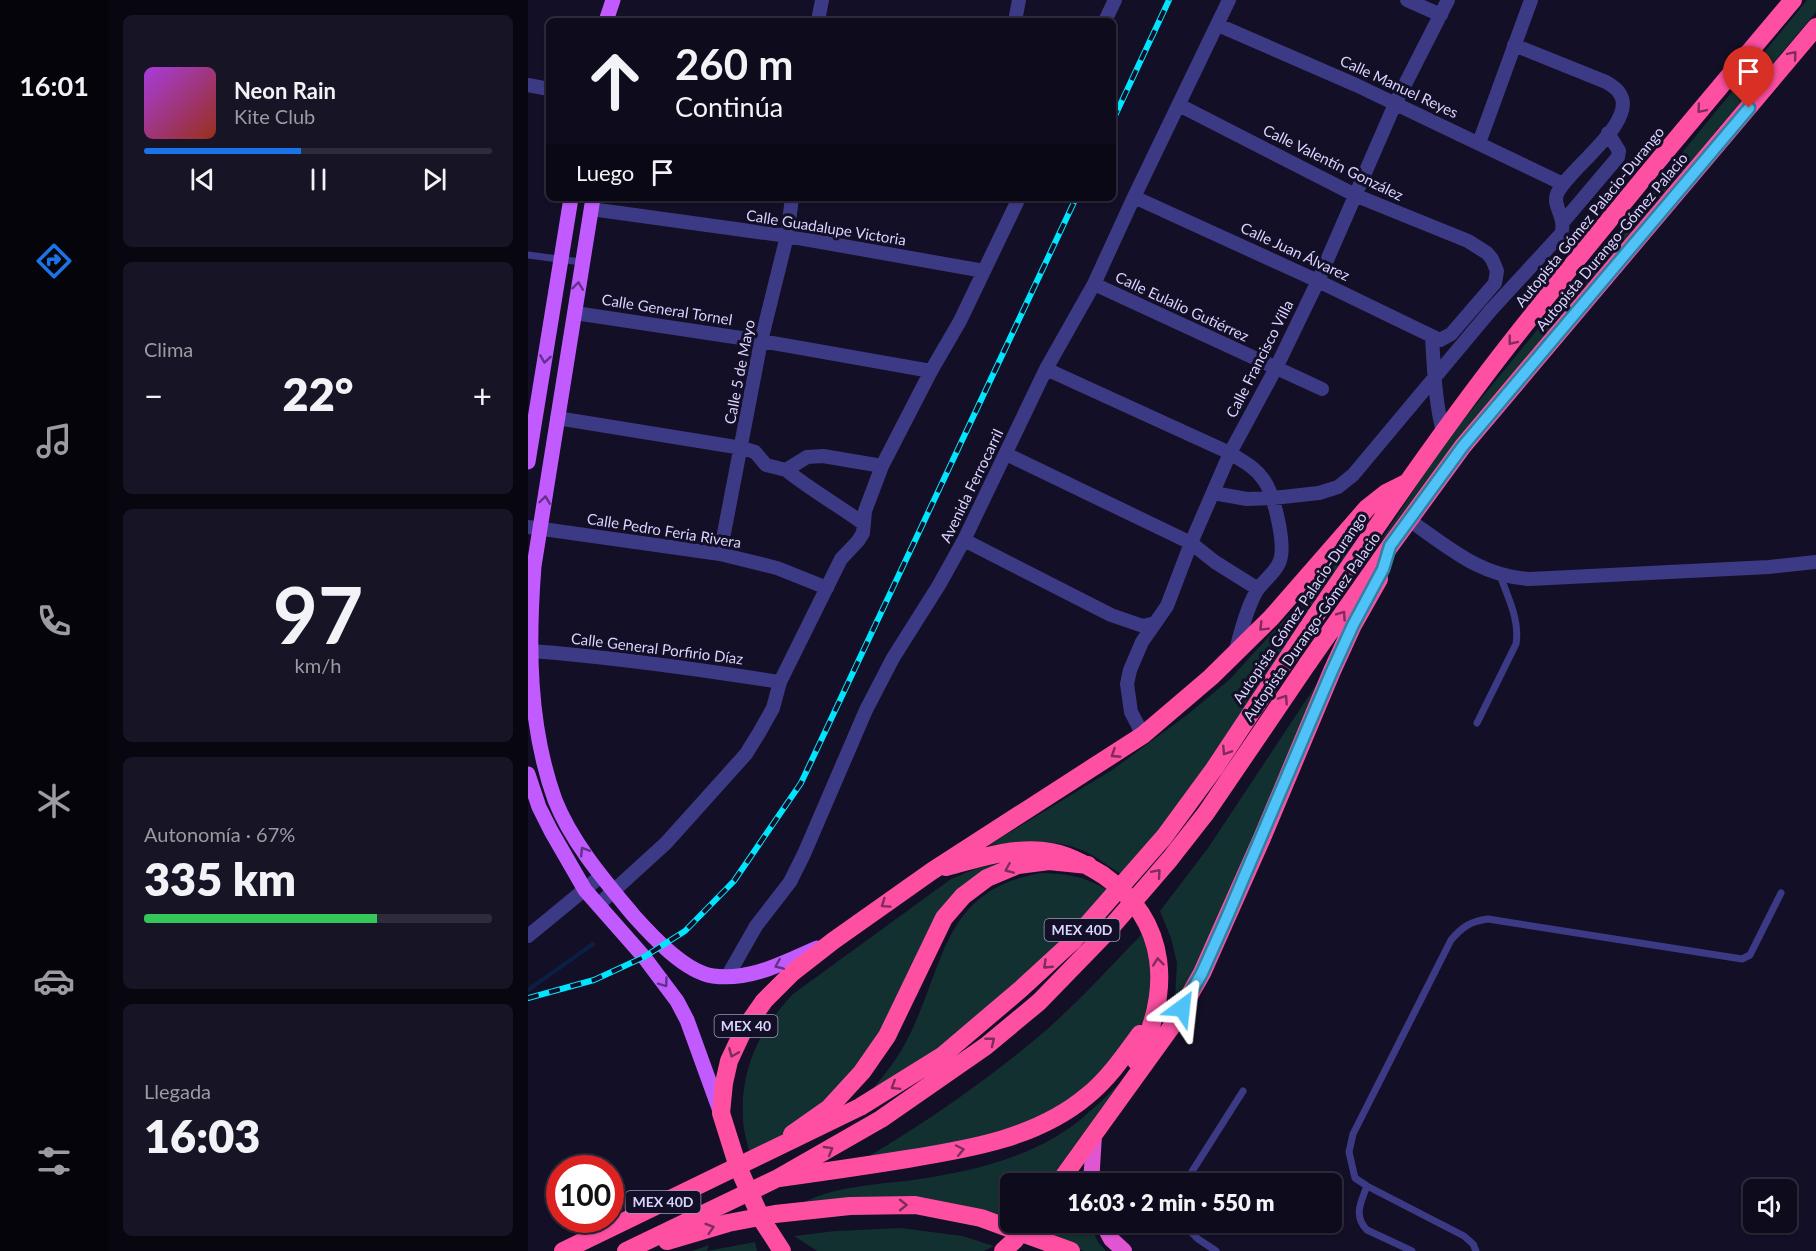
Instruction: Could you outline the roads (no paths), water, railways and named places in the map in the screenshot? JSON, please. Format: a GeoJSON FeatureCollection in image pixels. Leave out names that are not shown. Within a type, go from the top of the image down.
{"type":"FeatureCollection","features":[{"type":"Feature","properties":{"kind":"highway","name":"Autopista Gómez Palacio-Durango"},"geometry":{"type":"LineString","coordinates":[[763,1154],[860,1107],[942,1056],[1072,942],[1164,837],[1214,769],[1406,483],[1510,343],[1616,211],[1793,0]]}},
{"type":"Feature","properties":{"kind":"highway","name":"Autopista Durango-Gómez Palacio"},"geometry":{"type":"LineString","coordinates":[[778,1178],[881,1119],[986,1046],[1039,1002],[1107,932],[1170,859],[1212,804],[1390,546],[1463,446],[1816,27]]}},
{"type":"Feature","properties":{"kind":"highway"},"geometry":{"type":"LineString","coordinates":[[932,871],[1143,735],[1234,655],[1271,618],[1367,508],[1386,493],[1406,483]]}},
{"type":"Feature","properties":{"kind":"highway"},"geometry":{"type":"LineString","coordinates":[[1109,1114],[1172,1026],[1202,973],[1258,848],[1332,671],[1383,569],[1390,546]]}},
{"type":"Feature","properties":{"kind":"highway","name":"MEX 40"},"geometry":{"type":"LineString","coordinates":[[782,1251],[762,1220],[738,1167],[721,1113],[729,1061],[743,1031],[777,986],[833,941],[932,871],[1010,851],[1047,851],[1059,854],[1088,865],[1112,882],[1135,905],[1147,922],[1155,943],[1159,965],[1157,1011],[1142,1051],[1109,1114],[1066,1173]]}},
{"type":"Feature","properties":{"kind":"highway","name":"MEX 40"},"geometry":{"type":"LineString","coordinates":[[763,1154],[829,1108],[862,1072],[887,1036],[944,918],[963,896],[987,878],[1018,865],[1049,861],[1088,865]]}},
{"type":"Feature","properties":{"kind":"highway"},"geometry":{"type":"LineString","coordinates":[[778,1178],[949,1152],[998,1141],[1059,1115],[1086,1097],[1121,1060],[1157,1011]]}},
{"type":"Feature","properties":{"kind":"highway"},"geometry":{"type":"LineString","coordinates":[[1092,1173],[1094,1135]]}},
{"type":"Feature","properties":{"kind":"highway","name":"MEX 40D"},"geometry":{"type":"LineString","coordinates":[[564,1251],[763,1154]]}},
{"type":"Feature","properties":{"kind":"highway","name":"MEX 40D"},"geometry":{"type":"LineString","coordinates":[[626,1251],[778,1178]]}},
{"type":"Feature","properties":{"kind":"highway"},"geometry":{"type":"LineString","coordinates":[[633,1251],[728,1223],[775,1215],[850,1206],[915,1205],[981,1218],[1071,1251]]}},
{"type":"Feature","properties":{"kind":"highway"},"geometry":{"type":"LineString","coordinates":[[1004,1251],[1018,1233]]}},
{"type":"Feature","properties":{"kind":"highway"},"geometry":{"type":"LineString","coordinates":[[1108,1233],[1124,1251]]}},
{"type":"Feature","properties":{"kind":"main road"},"geometry":{"type":"LineString","coordinates":[[607,18],[613,0]]}},
{"type":"Feature","properties":{"kind":"main road"},"geometry":{"type":"LineString","coordinates":[[612,18],[613,0]]}},
{"type":"Feature","properties":{"kind":"main road"},"geometry":{"type":"LineString","coordinates":[[528,462],[572,201]]}},
{"type":"Feature","properties":{"kind":"main road","name":"MEX 40"},"geometry":{"type":"LineString","coordinates":[[592,204],[557,418],[534,528],[534,566],[530,603],[530,686],[543,756],[556,801],[570,828],[616,895],[663,946],[689,965],[710,976],[741,976],[767,970],[833,941]]}},
{"type":"Feature","properties":{"kind":"main road","name":"MEX 40"},"geometry":{"type":"LineString","coordinates":[[528,774],[539,807],[585,890],[664,981],[687,1020],[721,1113]]}},
{"type":"Feature","properties":{"kind":"street"},"geometry":{"type":"LineString","coordinates":[[819,18],[822,0]]}},
{"type":"Feature","properties":{"kind":"street"},"geometry":{"type":"LineString","coordinates":[[1016,18],[1019,0]]}},
{"type":"Feature","properties":{"kind":"street"},"geometry":{"type":"LineString","coordinates":[[1106,18],[1114,0]]}},
{"type":"Feature","properties":{"kind":"street","name":"Avenida Ferrocarril"},"geometry":{"type":"LineString","coordinates":[[727,977],[756,926],[790,882],[866,710],[893,658],[964,540],[1046,369],[1094,284],[1229,0]]}},
{"type":"Feature","properties":{"kind":"street"},"geometry":{"type":"LineString","coordinates":[[1407,0],[1441,15]]}},
{"type":"Feature","properties":{"kind":"street","name":"Calle Francisco Villa"},"geometry":{"type":"LineString","coordinates":[[1143,735],[1131,712],[1127,684],[1130,669],[1142,642],[1167,606],[1230,453],[1276,368],[1318,281],[1357,196],[1395,104],[1448,0]]}},
{"type":"Feature","properties":{"kind":"street"},"geometry":{"type":"LineString","coordinates":[[1479,143],[1531,0]]}},
{"type":"Feature","properties":{"kind":"street","name":"Calle Manuel Reyes"},"geometry":{"type":"LineString","coordinates":[[1218,25],[1297,58],[1563,184]]}},
{"type":"Feature","properties":{"kind":"street"},"geometry":{"type":"LineString","coordinates":[[1514,45],[1606,82],[1620,93],[1623,103],[1621,115],[1583,164],[1563,184],[1556,196],[1556,203],[1563,222]]}},
{"type":"Feature","properties":{"kind":"street"},"geometry":{"type":"LineString","coordinates":[[528,85],[546,88]]}},
{"type":"Feature","properties":{"kind":"street","name":"Calle Valentín González"},"geometry":{"type":"LineString","coordinates":[[1179,105],[1357,196],[1468,241],[1492,259],[1497,275],[1507,293]]}},
{"type":"Feature","properties":{"kind":"street"},"geometry":{"type":"LineString","coordinates":[[1213,493],[1246,499],[1319,493],[1338,486],[1353,475],[1434,376],[1559,237],[1563,222],[1618,157],[1619,151],[1608,133]]}},
{"type":"Feature","properties":{"kind":"street","name":"Calle Juan Álvarez"},"geometry":{"type":"LineString","coordinates":[[1134,197],[1318,281],[1436,339]]}},
{"type":"Feature","properties":{"kind":"street","name":"Calle 5 de Mayo"},"geometry":{"type":"LineString","coordinates":[[720,554],[761,341],[787,236],[792,201]]}},
{"type":"Feature","properties":{"kind":"street"},"geometry":{"type":"LineString","coordinates":[[601,908],[666,843],[746,754],[773,708],[780,682],[841,560],[863,533],[865,511],[882,466],[931,371],[960,321],[1018,201]]}},
{"type":"Feature","properties":{"kind":"street","name":"Calle Guadalupe Victoria"},"geometry":{"type":"LineString","coordinates":[[592,204],[984,271]]}},
{"type":"Feature","properties":{"kind":"street"},"geometry":{"type":"LineString","coordinates":[[1443,432],[1434,376],[1436,339],[1451,334],[1497,275]]}},
{"type":"Feature","properties":{"kind":"street","name":"Calle Eulalio Gutiérrez"},"geometry":{"type":"LineString","coordinates":[[1094,284],[1322,389]]}},
{"type":"Feature","properties":{"kind":"street","name":"Calle General Tornel"},"geometry":{"type":"LineString","coordinates":[[575,312],[761,341],[931,371]]}},
{"type":"Feature","properties":{"kind":"street"},"geometry":{"type":"LineString","coordinates":[[1046,369],[1230,453],[1259,474],[1273,498],[1279,527],[1281,557],[1279,563],[1258,589],[1249,607],[1234,655]]}},
{"type":"Feature","properties":{"kind":"street"},"geometry":{"type":"LineString","coordinates":[[557,418],[755,452],[766,465],[786,470],[864,524]]}},
{"type":"Feature","properties":{"kind":"street"},"geometry":{"type":"LineString","coordinates":[[1006,454],[1191,543],[1215,562],[1258,589]]}},
{"type":"Feature","properties":{"kind":"street"},"geometry":{"type":"LineString","coordinates":[[786,470],[807,457],[824,456],[882,466]]}},
{"type":"Feature","properties":{"kind":"street"},"geometry":{"type":"LineString","coordinates":[[1409,520],[1479,567],[1500,575],[1530,579],[1769,567],[1816,562]]}},
{"type":"Feature","properties":{"kind":"street","name":"Calle Pedro Feria Rivera"},"geometry":{"type":"LineString","coordinates":[[534,528],[720,554],[777,568],[827,588]]}},
{"type":"Feature","properties":{"kind":"street"},"geometry":{"type":"LineString","coordinates":[[964,540],[1111,615],[1143,626],[1155,623]]}},
{"type":"Feature","properties":{"kind":"street","name":"Calle General Porfirio Díaz"},"geometry":{"type":"LineString","coordinates":[[530,651],[691,668],[780,682]]}},
{"type":"Feature","properties":{"kind":"street"},"geometry":{"type":"LineString","coordinates":[[528,936],[601,876]]}},
{"type":"Feature","properties":{"kind":"lane"},"geometry":{"type":"LineString","coordinates":[[528,255],[581,262]]}},
{"type":"Feature","properties":{"kind":"lane"},"geometry":{"type":"LineString","coordinates":[[1478,723],[1516,644],[1518,633],[1500,575]]}},
{"type":"Feature","properties":{"kind":"lane"},"geometry":{"type":"LineString","coordinates":[[1476,1251],[1473,1244],[1464,1236],[1355,1178],[1349,1152],[1353,1134],[1451,940],[1474,920],[1488,919],[1742,959],[1750,955],[1781,893]]}},
{"type":"Feature","properties":{"kind":"lane"},"geometry":{"type":"LineString","coordinates":[[1191,1173],[1243,1091]]}},
{"type":"Feature","properties":{"kind":"lane"},"geometry":{"type":"LineString","coordinates":[[1367,1186],[1358,1209],[1361,1224],[1366,1230],[1412,1251]]}},
{"type":"Feature","properties":{"kind":"lane"},"geometry":{"type":"LineString","coordinates":[[1192,1233],[1216,1251]]}},
{"type":"Feature","properties":{"kind":"waterway"},"geometry":{"type":"LineString","coordinates":[[528,990],[593,944]]}},
{"type":"Feature","properties":{"kind":"railway"},"geometry":{"type":"LineString","coordinates":[[1116,114],[1169,0]]}},
{"type":"Feature","properties":{"kind":"railway"},"geometry":{"type":"LineString","coordinates":[[528,998],[594,980],[644,957],[685,931],[734,881],[801,783],[1075,201]]}}]}
